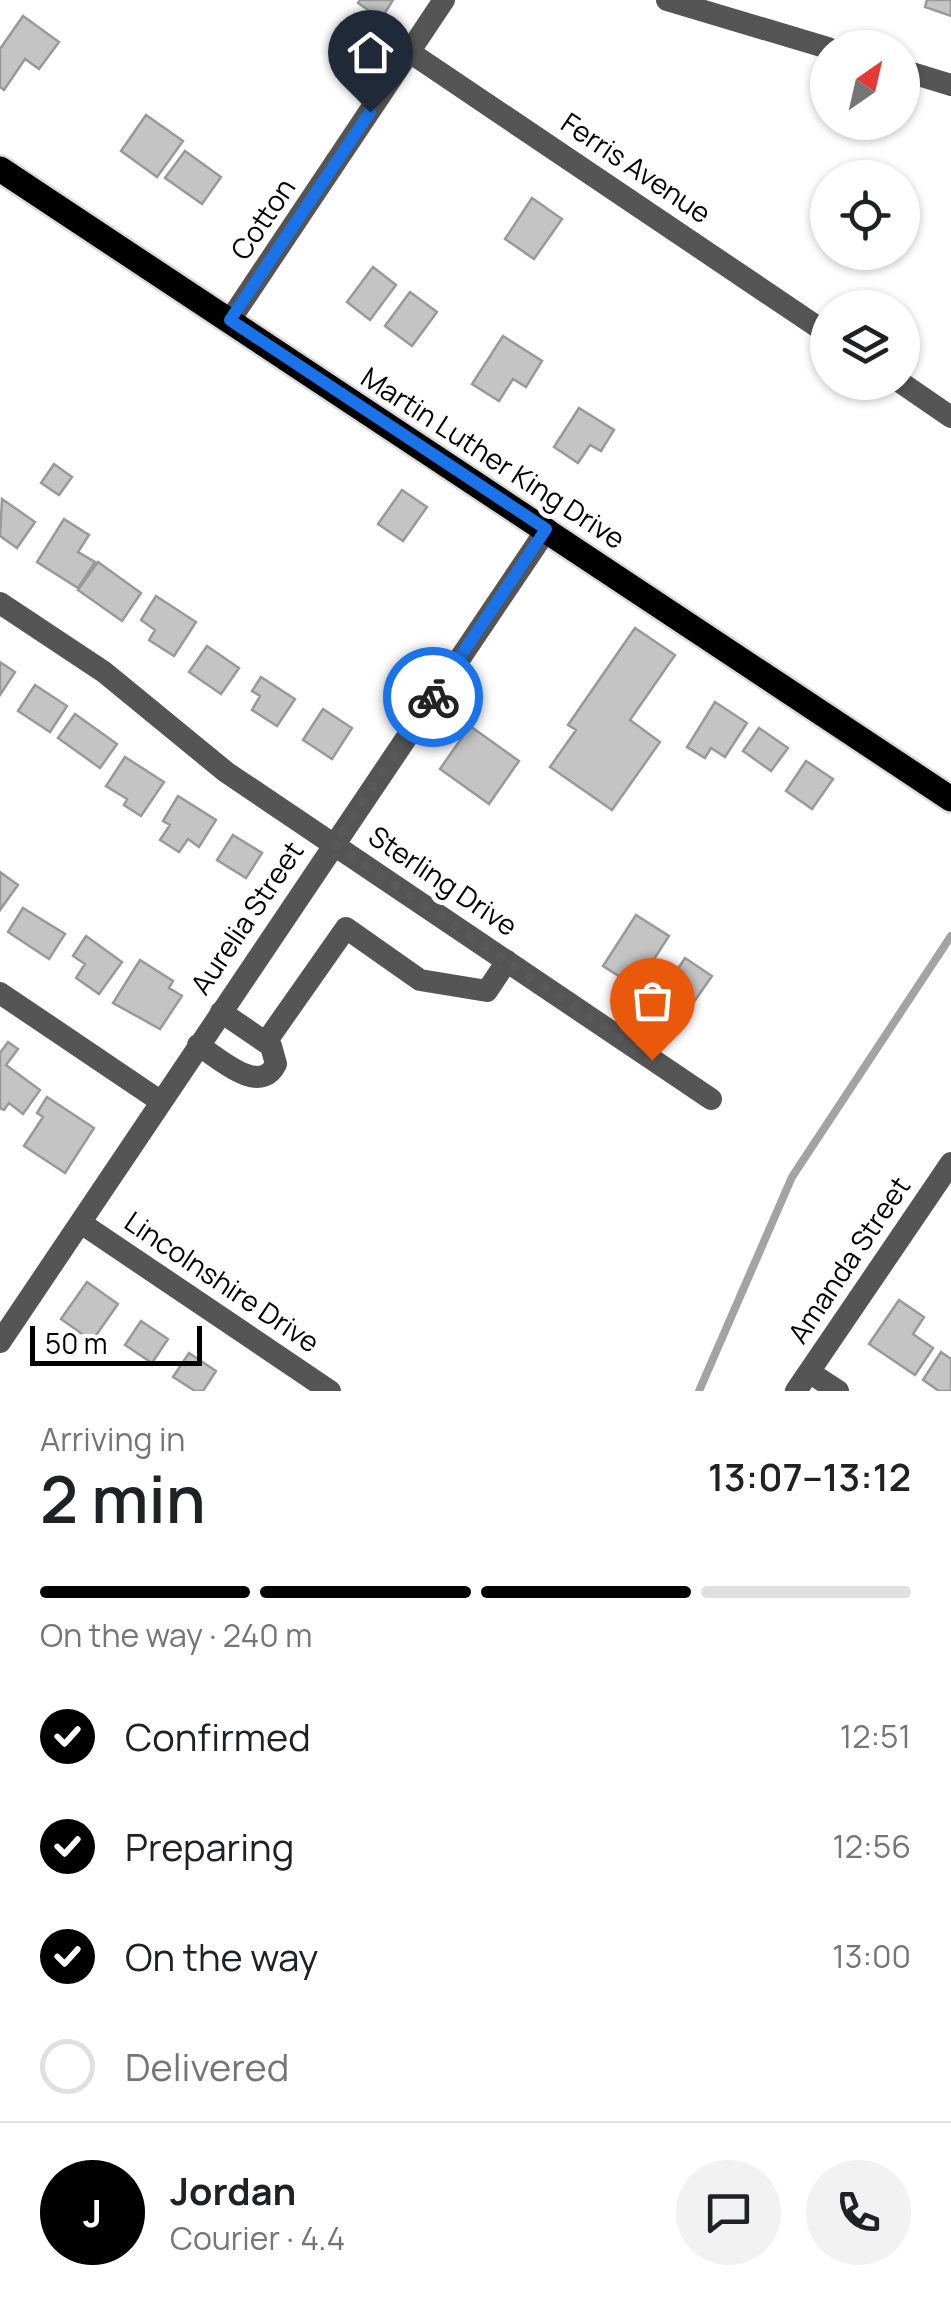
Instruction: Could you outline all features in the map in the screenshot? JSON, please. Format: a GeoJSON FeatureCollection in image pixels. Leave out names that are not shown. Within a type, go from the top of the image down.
{"type":"FeatureCollection","features":[{"type":"Feature","properties":{"kind":"main road","name":"Martin Luther King Drive"},"geometry":{"type":"LineString","coordinates":[[0,169],[951,799]]}},
{"type":"Feature","properties":{"kind":"street","name":"Cotton"},"geometry":{"type":"LineString","coordinates":[[230,320],[444,0]]}},
{"type":"Feature","properties":{"kind":"street"},"geometry":{"type":"LineString","coordinates":[[667,0],[810,43]]}},
{"type":"Feature","properties":{"kind":"street","name":"Ferris Avenue"},"geometry":{"type":"LineString","coordinates":[[411,53],[810,322]]}},
{"type":"Feature","properties":{"kind":"street"},"geometry":{"type":"LineString","coordinates":[[920,76],[951,85]]}},
{"type":"Feature","properties":{"kind":"street"},"geometry":{"type":"LineString","coordinates":[[920,396],[951,417]]}},
{"type":"Feature","properties":{"kind":"street","name":"Aurelia Street"},"geometry":{"type":"LineString","coordinates":[[0,1342],[546,529]]}},
{"type":"Feature","properties":{"kind":"street","name":"Sterling Drive"},"geometry":{"type":"LineString","coordinates":[[0,603],[104,672],[226,772],[711,1099]]}},
{"type":"Feature","properties":{"kind":"street"},"geometry":{"type":"LineString","coordinates":[[266,1042],[346,928],[420,980],[487,991],[507,961]]}},
{"type":"Feature","properties":{"kind":"street"},"geometry":{"type":"LineString","coordinates":[[0,993],[160,1102]]}},
{"type":"Feature","properties":{"kind":"street"},"geometry":{"type":"LineString","coordinates":[[198,1045],[251,1078],[262,1078],[272,1072],[276,1064],[271,1046],[220,1012]]}},
{"type":"Feature","properties":{"kind":"street","name":"Amanda Street"},"geometry":{"type":"LineString","coordinates":[[803,1381],[951,1163]]}},
{"type":"Feature","properties":{"kind":"street","name":"Lincolnshire Drive"},"geometry":{"type":"LineString","coordinates":[[80,1224],[330,1391]]}},
{"type":"Feature","properties":{"kind":"street"},"geometry":{"type":"LineString","coordinates":[[803,1381],[838,1391]]}},
{"type":"Feature","properties":{"kind":"building"},"geometry":{"type":"Polygon","coordinates":[[[393,0],[381,19],[358,3],[393,0]]]}},
{"type":"Feature","properties":{"kind":"building"},"geometry":{"type":"Polygon","coordinates":[[[927,0],[951,0],[951,16],[925,7],[927,0]]]}},
{"type":"Feature","properties":{"kind":"building"},"geometry":{"type":"Polygon","coordinates":[[[23,16],[59,42],[39,69],[25,59],[4,90],[0,87],[0,49],[23,16]]]}},
{"type":"Feature","properties":{"kind":"building"},"geometry":{"type":"Polygon","coordinates":[[[146,115],[183,141],[157,177],[121,151],[146,115]]]}},
{"type":"Feature","properties":{"kind":"building"},"geometry":{"type":"Polygon","coordinates":[[[185,151],[221,177],[202,204],[165,178],[185,151]]]}},
{"type":"Feature","properties":{"kind":"building"},"geometry":{"type":"Polygon","coordinates":[[[532,198],[562,219],[534,259],[505,239],[532,198]]]}},
{"type":"Feature","properties":{"kind":"building"},"geometry":{"type":"Polygon","coordinates":[[[373,267],[396,285],[370,320],[347,302],[373,267]]]}},
{"type":"Feature","properties":{"kind":"building"},"geometry":{"type":"Polygon","coordinates":[[[410,292],[437,312],[412,346],[385,326],[410,292]]]}},
{"type":"Feature","properties":{"kind":"building"},"geometry":{"type":"Polygon","coordinates":[[[503,336],[542,361],[526,387],[513,379],[499,401],[472,384],[503,336]]]}},
{"type":"Feature","properties":{"kind":"building"},"geometry":{"type":"Polygon","coordinates":[[[579,408],[614,430],[601,451],[590,445],[578,463],[554,447],[579,408]]]}},
{"type":"Feature","properties":{"kind":"building"},"geometry":{"type":"Polygon","coordinates":[[[54,464],[72,477],[59,495],[41,483],[54,464]]]}},
{"type":"Feature","properties":{"kind":"building"},"geometry":{"type":"Polygon","coordinates":[[[402,490],[427,507],[403,541],[378,524],[402,490]]]}},
{"type":"Feature","properties":{"kind":"building"},"geometry":{"type":"Polygon","coordinates":[[[2,499],[35,522],[17,548],[0,536],[2,499]]]}},
{"type":"Feature","properties":{"kind":"building"},"geometry":{"type":"Polygon","coordinates":[[[64,519],[89,535],[78,552],[95,562],[78,588],[37,562],[64,519]]]}},
{"type":"Feature","properties":{"kind":"building"},"geometry":{"type":"Polygon","coordinates":[[[98,562],[141,593],[122,621],[78,590],[98,562]]]}},
{"type":"Feature","properties":{"kind":"building"},"geometry":{"type":"Polygon","coordinates":[[[156,596],[196,622],[174,656],[149,640],[155,630],[141,620],[156,596]]]}},
{"type":"Feature","properties":{"kind":"building"},"geometry":{"type":"Polygon","coordinates":[[[635,628],[675,655],[630,720],[660,742],[612,810],[550,767],[576,730],[568,725],[635,628]]]}},
{"type":"Feature","properties":{"kind":"building"},"geometry":{"type":"Polygon","coordinates":[[[207,646],[239,668],[221,694],[189,672],[207,646]]]}},
{"type":"Feature","properties":{"kind":"building"},"geometry":{"type":"Polygon","coordinates":[[[0,662],[15,672],[0,695],[0,662]]]}},
{"type":"Feature","properties":{"kind":"building"},"geometry":{"type":"Polygon","coordinates":[[[261,677],[295,699],[277,726],[252,710],[260,696],[252,691],[261,677]]]}},
{"type":"Feature","properties":{"kind":"building"},"geometry":{"type":"Polygon","coordinates":[[[35,685],[67,706],[50,732],[18,711],[35,685]]]}},
{"type":"Feature","properties":{"kind":"building"},"geometry":{"type":"Polygon","coordinates":[[[715,702],[747,723],[725,757],[711,748],[705,758],[687,747],[715,702]]]}},
{"type":"Feature","properties":{"kind":"building"},"geometry":{"type":"Polygon","coordinates":[[[323,709],[352,728],[332,759],[303,740],[323,709]]]}},
{"type":"Feature","properties":{"kind":"building"},"geometry":{"type":"Polygon","coordinates":[[[75,714],[117,744],[100,768],[58,738],[75,714]]]}},
{"type":"Feature","properties":{"kind":"building"},"geometry":{"type":"Polygon","coordinates":[[[470,726],[519,761],[489,804],[440,769],[470,726]]]}},
{"type":"Feature","properties":{"kind":"building"},"geometry":{"type":"Polygon","coordinates":[[[759,728],[788,748],[771,771],[743,751],[759,728]]]}},
{"type":"Feature","properties":{"kind":"building"},"geometry":{"type":"Polygon","coordinates":[[[125,757],[164,782],[141,816],[124,805],[127,799],[106,786],[125,757]]]}},
{"type":"Feature","properties":{"kind":"building"},"geometry":{"type":"Polygon","coordinates":[[[806,761],[833,779],[812,809],[786,791],[806,761]]]}},
{"type":"Feature","properties":{"kind":"building"},"geometry":{"type":"Polygon","coordinates":[[[178,796],[216,820],[199,847],[188,839],[179,852],[160,840],[170,825],[163,821],[178,796]]]}},
{"type":"Feature","properties":{"kind":"building"},"geometry":{"type":"Polygon","coordinates":[[[233,835],[262,853],[246,878],[217,860],[233,835]]]}},
{"type":"Feature","properties":{"kind":"building"},"geometry":{"type":"Polygon","coordinates":[[[0,872],[18,885],[0,910],[0,872]]]}},
{"type":"Feature","properties":{"kind":"building"},"geometry":{"type":"Polygon","coordinates":[[[23,908],[65,934],[49,959],[8,932],[23,908]]]}},
{"type":"Feature","properties":{"kind":"building"},"geometry":{"type":"Polygon","coordinates":[[[636,915],[669,936],[636,987],[603,966],[636,915]]]}},
{"type":"Feature","properties":{"kind":"building"},"geometry":{"type":"Polygon","coordinates":[[[86,936],[122,962],[99,994],[76,978],[85,964],[73,956],[86,936]]]}},
{"type":"Feature","properties":{"kind":"building"},"geometry":{"type":"Polygon","coordinates":[[[685,958],[712,976],[682,1019],[656,1002],[685,958]]]}},
{"type":"Feature","properties":{"kind":"building"},"geometry":{"type":"Polygon","coordinates":[[[140,960],[173,981],[169,988],[182,996],[160,1029],[113,1003],[140,960]]]}},
{"type":"Feature","properties":{"kind":"building"},"geometry":{"type":"Polygon","coordinates":[[[8,1042],[18,1049],[6,1065],[40,1090],[23,1114],[9,1103],[4,1110],[0,1108],[0,1053],[8,1042]]]}},
{"type":"Feature","properties":{"kind":"building"},"geometry":{"type":"Polygon","coordinates":[[[47,1097],[94,1128],[65,1173],[24,1146],[43,1117],[37,1113],[47,1097]]]}},
{"type":"Feature","properties":{"kind":"building"},"geometry":{"type":"Polygon","coordinates":[[[87,1282],[118,1304],[92,1341],[61,1319],[87,1282]]]}},
{"type":"Feature","properties":{"kind":"building"},"geometry":{"type":"Polygon","coordinates":[[[899,1300],[924,1317],[913,1334],[933,1348],[915,1375],[869,1344],[899,1300]]]}},
{"type":"Feature","properties":{"kind":"building"},"geometry":{"type":"Polygon","coordinates":[[[141,1321],[168,1339],[152,1363],[125,1345],[141,1321]]]}},
{"type":"Feature","properties":{"kind":"building"},"geometry":{"type":"Polygon","coordinates":[[[941,1352],[951,1359],[951,1391],[939,1391],[923,1380],[941,1352]]]}},
{"type":"Feature","properties":{"kind":"building"},"geometry":{"type":"Polygon","coordinates":[[[189,1353],[216,1371],[203,1391],[195,1391],[173,1377],[189,1353]]]}},
{"type":"Feature","properties":{"kind":"waterway"},"geometry":{"type":"LineString","coordinates":[[699,1391],[792,1177],[951,936]]}},
{"type":"Feature","properties":{"kind":"way so far"},"geometry":{"type":"LineString","coordinates":[[433,697],[334,844],[652,1060]]}},
{"type":"Feature","properties":{"kind":"route"},"geometry":{"type":"LineString","coordinates":[[370,112],[230,320],[546,529],[433,697]]}}]}
